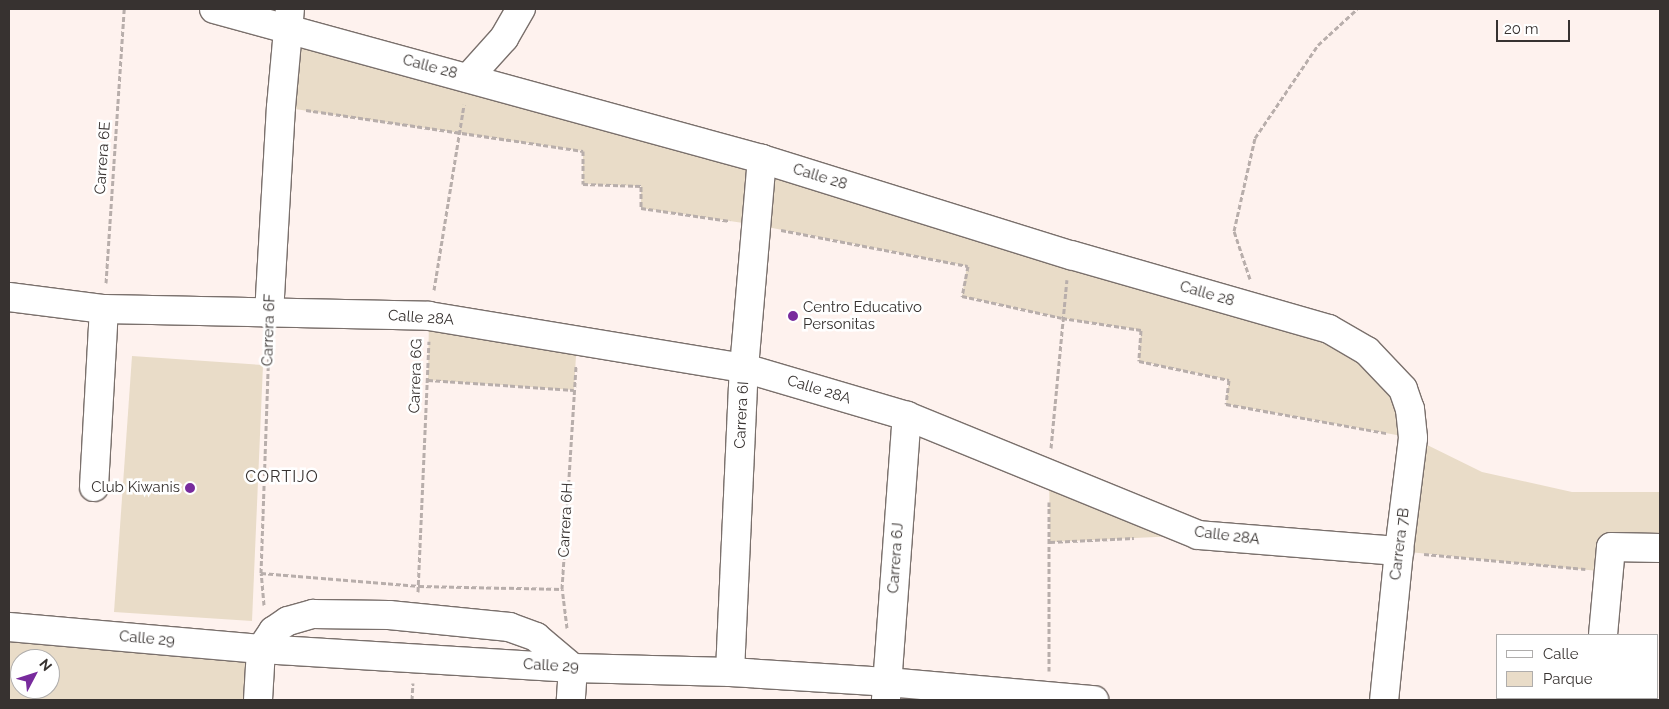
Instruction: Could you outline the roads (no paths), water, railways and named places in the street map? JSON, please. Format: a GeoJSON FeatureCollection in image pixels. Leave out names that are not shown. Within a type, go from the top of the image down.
{"type":"FeatureCollection","features":[{"type":"Feature","properties":{"kind":"street","name":"Calle 28"},"geometry":{"type":"LineString","coordinates":[[214,9],[288,18],[468,78],[762,159],[1071,255],[1329,329],[1367,351],[1403,389]]}},
{"type":"Feature","properties":{"kind":"street"},"geometry":{"type":"LineString","coordinates":[[468,78],[504,38],[521,9]]}},
{"type":"Feature","properties":{"kind":"street","name":"Carrera 6F"},"geometry":{"type":"LineString","coordinates":[[269,314],[288,18]]}},
{"type":"Feature","properties":{"kind":"street","name":"Carrera 6I"},"geometry":{"type":"LineString","coordinates":[[730,672],[744,368],[762,159]]}},
{"type":"Feature","properties":{"kind":"street","name":"Calle 28A"},"geometry":{"type":"LineString","coordinates":[[9,297],[104,308],[269,314],[429,316],[744,368],[907,416],[1048,472],[1198,536],[1398,552]]}},
{"type":"Feature","properties":{"kind":"street"},"geometry":{"type":"LineString","coordinates":[[94,487],[104,308]]}},
{"type":"Feature","properties":{"kind":"street","name":"Carrera 7B"},"geometry":{"type":"LineString","coordinates":[[1384,700],[1398,552],[1414,438],[1410,410],[1403,389]]}},
{"type":"Feature","properties":{"kind":"street","name":"Carrera 6J"},"geometry":{"type":"LineString","coordinates":[[886,691],[907,416]]}},
{"type":"Feature","properties":{"kind":"street"},"geometry":{"type":"LineString","coordinates":[[1603,634],[1610,559],[1660,548]]}},
{"type":"Feature","properties":{"kind":"street"},"geometry":{"type":"LineString","coordinates":[[258,700],[267,640],[288,621],[313,614],[418,618],[509,627],[536,637],[573,668],[571,700]]}},
{"type":"Feature","properties":{"kind":"street","name":"Calle 29"},"geometry":{"type":"LineString","coordinates":[[9,627],[267,640],[573,668],[730,672],[886,691],[1094,700]]}},
{"type":"Feature","properties":{"kind":"place","name":"Centro Educativo Personitas"},"geometry":{"type":"Point","coordinates":[793,316]}},
{"type":"Feature","properties":{"kind":"place","name":"Club Kiwanis"},"geometry":{"type":"Point","coordinates":[190,488]}},
{"type":"Feature","properties":{"kind":"district","name":"CORTIJO"},"geometry":{"type":"Point","coordinates":[282,477]}}]}
